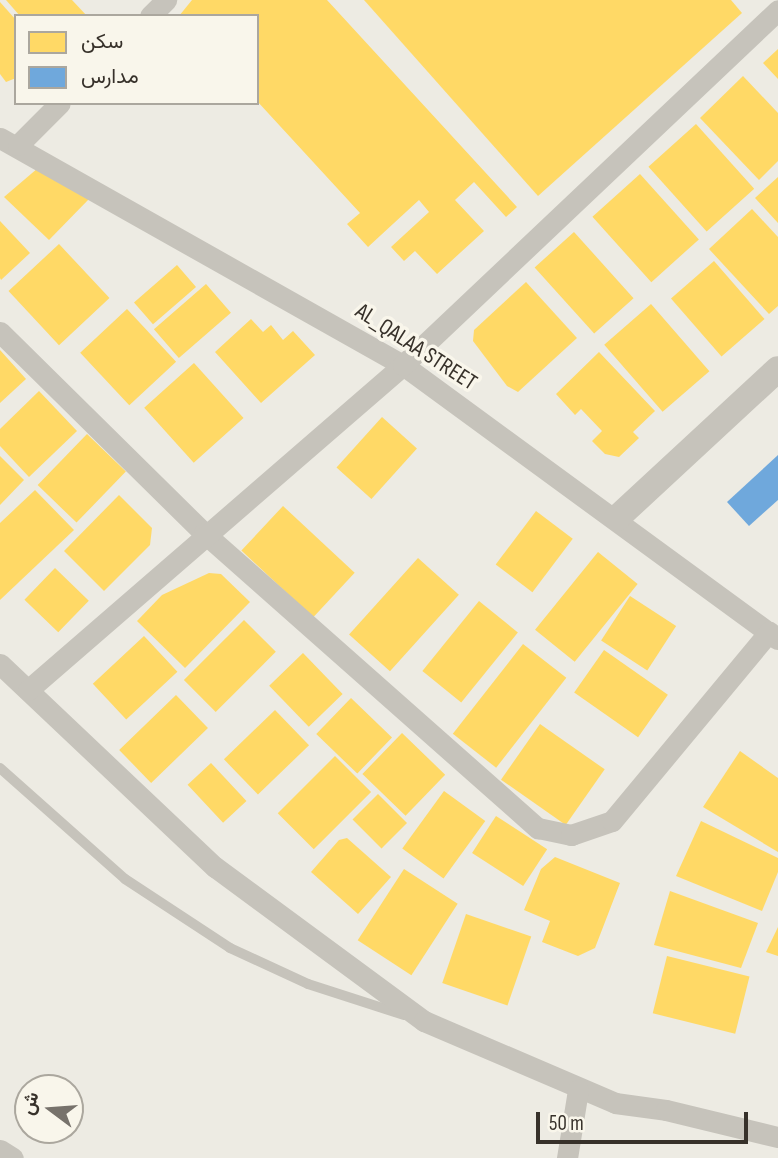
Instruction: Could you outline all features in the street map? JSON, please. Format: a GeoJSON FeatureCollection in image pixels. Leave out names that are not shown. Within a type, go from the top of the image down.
{"type":"FeatureCollection","features":[{"type":"Feature","properties":{"kind":"street"},"geometry":{"type":"LineString","coordinates":[[152,14],[166,0]]}},
{"type":"Feature","properties":{"kind":"street"},"geometry":{"type":"LineString","coordinates":[[28,690],[204,533],[403,365],[778,10]]}},
{"type":"Feature","properties":{"kind":"street"},"geometry":{"type":"LineString","coordinates":[[9,141],[57,105]]}},
{"type":"Feature","properties":{"kind":"street","name":"AL_QALAA STREET"},"geometry":{"type":"LineString","coordinates":[[9,141],[403,365],[617,518],[774,635]]}},
{"type":"Feature","properties":{"kind":"street"},"geometry":{"type":"LineString","coordinates":[[0,332],[204,533],[538,828],[571,835],[612,821],[774,635]]}},
{"type":"Feature","properties":{"kind":"street"},"geometry":{"type":"LineString","coordinates":[[617,518],[778,369]]}},
{"type":"Feature","properties":{"kind":"street"},"geometry":{"type":"LineString","coordinates":[[0,664],[215,867],[424,1021],[578,1090],[615,1103],[666,1110],[778,1138]]}},
{"type":"Feature","properties":{"kind":"street"},"geometry":{"type":"LineString","coordinates":[[567,1158],[578,1090]]}},
{"type":"Feature","properties":{"kind":"street"},"geometry":{"type":"LineString","coordinates":[[0,1150],[13,1158]]}},
{"type":"Feature","properties":{"kind":"lane"},"geometry":{"type":"LineString","coordinates":[[0,768],[125,879],[230,948],[308,984],[424,1021]]}},
{"type":"Feature","properties":{"kind":"building: سكن"},"geometry":{"type":"Polygon","coordinates":[[[6,0],[72,0],[85,14],[18,14],[6,0]]]}},
{"type":"Feature","properties":{"kind":"building: سكن"},"geometry":{"type":"Polygon","coordinates":[[[192,0],[327,0],[517,207],[506,217],[474,182],[455,200],[484,231],[437,274],[415,251],[404,261],[391,247],[429,212],[419,200],[368,247],[347,224],[360,213],[259,103],[259,14],[181,14],[192,0]]]}},
{"type":"Feature","properties":{"kind":"building: سكن"},"geometry":{"type":"Polygon","coordinates":[[[364,0],[731,0],[742,13],[538,196],[364,0]]]}},
{"type":"Feature","properties":{"kind":"building: سكن"},"geometry":{"type":"Polygon","coordinates":[[[0,2],[14,18],[14,79],[6,82],[0,74],[0,2]]]}},
{"type":"Feature","properties":{"kind":"building: سكن"},"geometry":{"type":"Polygon","coordinates":[[[778,49],[778,79],[763,63],[778,49]]]}},
{"type":"Feature","properties":{"kind":"building: سكن"},"geometry":{"type":"Polygon","coordinates":[[[743,76],[778,113],[778,161],[759,180],[700,118],[743,76]]]}},
{"type":"Feature","properties":{"kind":"building: سكن"},"geometry":{"type":"Polygon","coordinates":[[[696,124],[754,189],[707,231],[648,167],[696,124]]]}},
{"type":"Feature","properties":{"kind":"building: سكن"},"geometry":{"type":"Polygon","coordinates":[[[38,168],[89,199],[49,240],[4,197],[38,168]]]}},
{"type":"Feature","properties":{"kind":"building: سكن"},"geometry":{"type":"Polygon","coordinates":[[[640,174],[699,239],[651,282],[592,217],[640,174]]]}},
{"type":"Feature","properties":{"kind":"building: سكن"},"geometry":{"type":"Polygon","coordinates":[[[778,177],[778,223],[755,198],[778,177]]]}},
{"type":"Feature","properties":{"kind":"building: سكن"},"geometry":{"type":"Polygon","coordinates":[[[752,209],[778,237],[778,306],[769,314],[709,249],[752,209]]]}},
{"type":"Feature","properties":{"kind":"building: سكن"},"geometry":{"type":"Polygon","coordinates":[[[0,221],[30,253],[1,280],[0,278],[0,221]]]}},
{"type":"Feature","properties":{"kind":"building: سكن"},"geometry":{"type":"Polygon","coordinates":[[[574,232],[634,298],[594,334],[535,267],[574,232]]]}},
{"type":"Feature","properties":{"kind":"building: سكن"},"geometry":{"type":"Polygon","coordinates":[[[59,244],[109,298],[59,345],[9,291],[59,244]]]}},
{"type":"Feature","properties":{"kind":"building: سكن"},"geometry":{"type":"Polygon","coordinates":[[[714,261],[765,319],[721,357],[671,298],[714,261]]]}},
{"type":"Feature","properties":{"kind":"building: سكن"},"geometry":{"type":"Polygon","coordinates":[[[177,265],[196,287],[153,324],[134,302],[177,265]]]}},
{"type":"Feature","properties":{"kind":"building: سكن"},"geometry":{"type":"Polygon","coordinates":[[[526,282],[577,338],[518,392],[507,386],[473,341],[474,330],[526,282]]]}},
{"type":"Feature","properties":{"kind":"building: سكن"},"geometry":{"type":"Polygon","coordinates":[[[206,284],[231,313],[179,358],[154,329],[206,284]]]}},
{"type":"Feature","properties":{"kind":"building: سكن"},"geometry":{"type":"Polygon","coordinates":[[[651,304],[709,371],[663,412],[604,345],[651,304]]]}},
{"type":"Feature","properties":{"kind":"building: سكن"},"geometry":{"type":"Polygon","coordinates":[[[127,309],[176,362],[129,405],[80,353],[127,309]]]}},
{"type":"Feature","properties":{"kind":"building: سكن"},"geometry":{"type":"Polygon","coordinates":[[[251,319],[263,332],[271,325],[283,340],[293,331],[315,355],[261,403],[215,352],[251,319]]]}},
{"type":"Feature","properties":{"kind":"building: سكن"},"geometry":{"type":"Polygon","coordinates":[[[0,350],[26,379],[0,403],[0,350]]]}},
{"type":"Feature","properties":{"kind":"building: سكن"},"geometry":{"type":"Polygon","coordinates":[[[599,352],[655,411],[633,432],[639,438],[619,457],[605,454],[592,441],[602,431],[581,409],[575,415],[556,394],[599,352]]]}},
{"type":"Feature","properties":{"kind":"building: سكن"},"geometry":{"type":"Polygon","coordinates":[[[194,363],[244,418],[194,463],[144,408],[194,363]]]}},
{"type":"Feature","properties":{"kind":"building: سكن"},"geometry":{"type":"Polygon","coordinates":[[[39,391],[77,431],[29,477],[0,446],[0,429],[39,391]]]}},
{"type":"Feature","properties":{"kind":"building: سكن"},"geometry":{"type":"Polygon","coordinates":[[[382,417],[417,448],[371,499],[336,468],[382,417]]]}},
{"type":"Feature","properties":{"kind":"building: سكن"},"geometry":{"type":"Polygon","coordinates":[[[87,434],[126,472],[77,523],[38,485],[87,434]]]}},
{"type":"Feature","properties":{"kind":"building: سكن"},"geometry":{"type":"Polygon","coordinates":[[[0,456],[24,480],[0,505],[0,456]]]}},
{"type":"Feature","properties":{"kind":"building: سكن"},"geometry":{"type":"Polygon","coordinates":[[[35,490],[74,530],[0,600],[0,523],[35,490]]]}},
{"type":"Feature","properties":{"kind":"building: سكن"},"geometry":{"type":"Polygon","coordinates":[[[119,495],[152,528],[150,545],[104,591],[64,551],[119,495]]]}},
{"type":"Feature","properties":{"kind":"building: سكن"},"geometry":{"type":"Polygon","coordinates":[[[283,506],[355,573],[313,617],[241,551],[283,506]]]}},
{"type":"Feature","properties":{"kind":"building: سكن"},"geometry":{"type":"Polygon","coordinates":[[[536,511],[573,539],[532,592],[496,565],[536,511]]]}},
{"type":"Feature","properties":{"kind":"building: سكن"},"geometry":{"type":"Polygon","coordinates":[[[598,552],[638,584],[575,662],[535,630],[598,552]]]}},
{"type":"Feature","properties":{"kind":"building: سكن"},"geometry":{"type":"Polygon","coordinates":[[[418,558],[459,595],[390,671],[349,635],[418,558]]]}},
{"type":"Feature","properties":{"kind":"building: سكن"},"geometry":{"type":"Polygon","coordinates":[[[55,568],[89,601],[58,632],[24,600],[55,568]]]}},
{"type":"Feature","properties":{"kind":"building: سكن"},"geometry":{"type":"Polygon","coordinates":[[[209,573],[221,574],[250,602],[185,668],[137,621],[162,595],[209,573]]]}},
{"type":"Feature","properties":{"kind":"building: سكن"},"geometry":{"type":"Polygon","coordinates":[[[630,596],[676,626],[647,670],[601,640],[630,596]]]}},
{"type":"Feature","properties":{"kind":"building: سكن"},"geometry":{"type":"Polygon","coordinates":[[[479,601],[518,632],[461,702],[422,671],[479,601]]]}},
{"type":"Feature","properties":{"kind":"building: سكن"},"geometry":{"type":"Polygon","coordinates":[[[244,620],[276,652],[216,712],[184,680],[244,620]]]}},
{"type":"Feature","properties":{"kind":"building: سكن"},"geometry":{"type":"Polygon","coordinates":[[[144,636],[177,672],[126,720],[93,684],[144,636]]]}},
{"type":"Feature","properties":{"kind":"building: سكن"},"geometry":{"type":"Polygon","coordinates":[[[523,644],[566,678],[496,768],[453,734],[523,644]]]}},
{"type":"Feature","properties":{"kind":"building: سكن"},"geometry":{"type":"Polygon","coordinates":[[[604,650],[668,695],[638,737],[574,693],[604,650]]]}},
{"type":"Feature","properties":{"kind":"building: سكن"},"geometry":{"type":"Polygon","coordinates":[[[303,653],[343,694],[309,727],[269,686],[303,653]]]}},
{"type":"Feature","properties":{"kind":"building: سكن"},"geometry":{"type":"Polygon","coordinates":[[[176,695],[208,728],[151,783],[119,750],[176,695]]]}},
{"type":"Feature","properties":{"kind":"building: سكن"},"geometry":{"type":"Polygon","coordinates":[[[351,698],[392,738],[357,774],[316,734],[351,698]]]}},
{"type":"Feature","properties":{"kind":"building: سكن"},"geometry":{"type":"Polygon","coordinates":[[[275,710],[309,745],[258,795],[224,759],[275,710]]]}},
{"type":"Feature","properties":{"kind":"building: سكن"},"geometry":{"type":"Polygon","coordinates":[[[540,724],[605,769],[566,825],[501,780],[540,724]]]}},
{"type":"Feature","properties":{"kind":"building: سكن"},"geometry":{"type":"Polygon","coordinates":[[[402,733],[445,775],[406,816],[362,774],[402,733]]]}},
{"type":"Feature","properties":{"kind":"building: سكن"},"geometry":{"type":"Polygon","coordinates":[[[740,751],[778,778],[778,852],[703,807],[740,751]]]}},
{"type":"Feature","properties":{"kind":"building: سكن"},"geometry":{"type":"Polygon","coordinates":[[[335,756],[371,792],[314,849],[278,813],[335,756]]]}},
{"type":"Feature","properties":{"kind":"building: سكن"},"geometry":{"type":"Polygon","coordinates":[[[211,763],[246,801],[223,823],[188,785],[211,763]]]}},
{"type":"Feature","properties":{"kind":"building: سكن"},"geometry":{"type":"Polygon","coordinates":[[[444,791],[485,821],[444,878],[402,848],[444,791]]]}},
{"type":"Feature","properties":{"kind":"building: سكن"},"geometry":{"type":"Polygon","coordinates":[[[378,794],[407,823],[382,848],[353,819],[378,794]]]}},
{"type":"Feature","properties":{"kind":"building: سكن"},"geometry":{"type":"Polygon","coordinates":[[[496,816],[547,849],[523,886],[472,853],[496,816]]]}},
{"type":"Feature","properties":{"kind":"building: سكن"},"geometry":{"type":"Polygon","coordinates":[[[701,821],[778,858],[778,872],[762,911],[676,876],[701,821]]]}},
{"type":"Feature","properties":{"kind":"building: سكن"},"geometry":{"type":"Polygon","coordinates":[[[347,838],[391,877],[358,914],[311,872],[339,840],[347,838]]]}},
{"type":"Feature","properties":{"kind":"building: سكن"},"geometry":{"type":"Polygon","coordinates":[[[555,857],[620,883],[595,948],[578,956],[542,942],[550,921],[524,910],[541,869],[555,857]]]}},
{"type":"Feature","properties":{"kind":"building: سكن"},"geometry":{"type":"Polygon","coordinates":[[[404,869],[458,904],[411,975],[358,940],[404,869]]]}},
{"type":"Feature","properties":{"kind":"building: سكن"},"geometry":{"type":"Polygon","coordinates":[[[670,891],[758,923],[741,968],[654,945],[670,891]]]}},
{"type":"Feature","properties":{"kind":"building: سكن"},"geometry":{"type":"Polygon","coordinates":[[[466,914],[531,936],[507,1005],[442,983],[466,914]]]}},
{"type":"Feature","properties":{"kind":"building: سكن"},"geometry":{"type":"Polygon","coordinates":[[[778,927],[778,956],[766,952],[778,927]]]}},
{"type":"Feature","properties":{"kind":"building: سكن"},"geometry":{"type":"Polygon","coordinates":[[[667,956],[749,977],[735,1034],[653,1013],[667,956]]]}},
{"type":"Feature","properties":{"kind":"building: مدارس"},"geometry":{"type":"Polygon","coordinates":[[[778,455],[778,500],[749,526],[727,502],[778,455]]]}}]}
